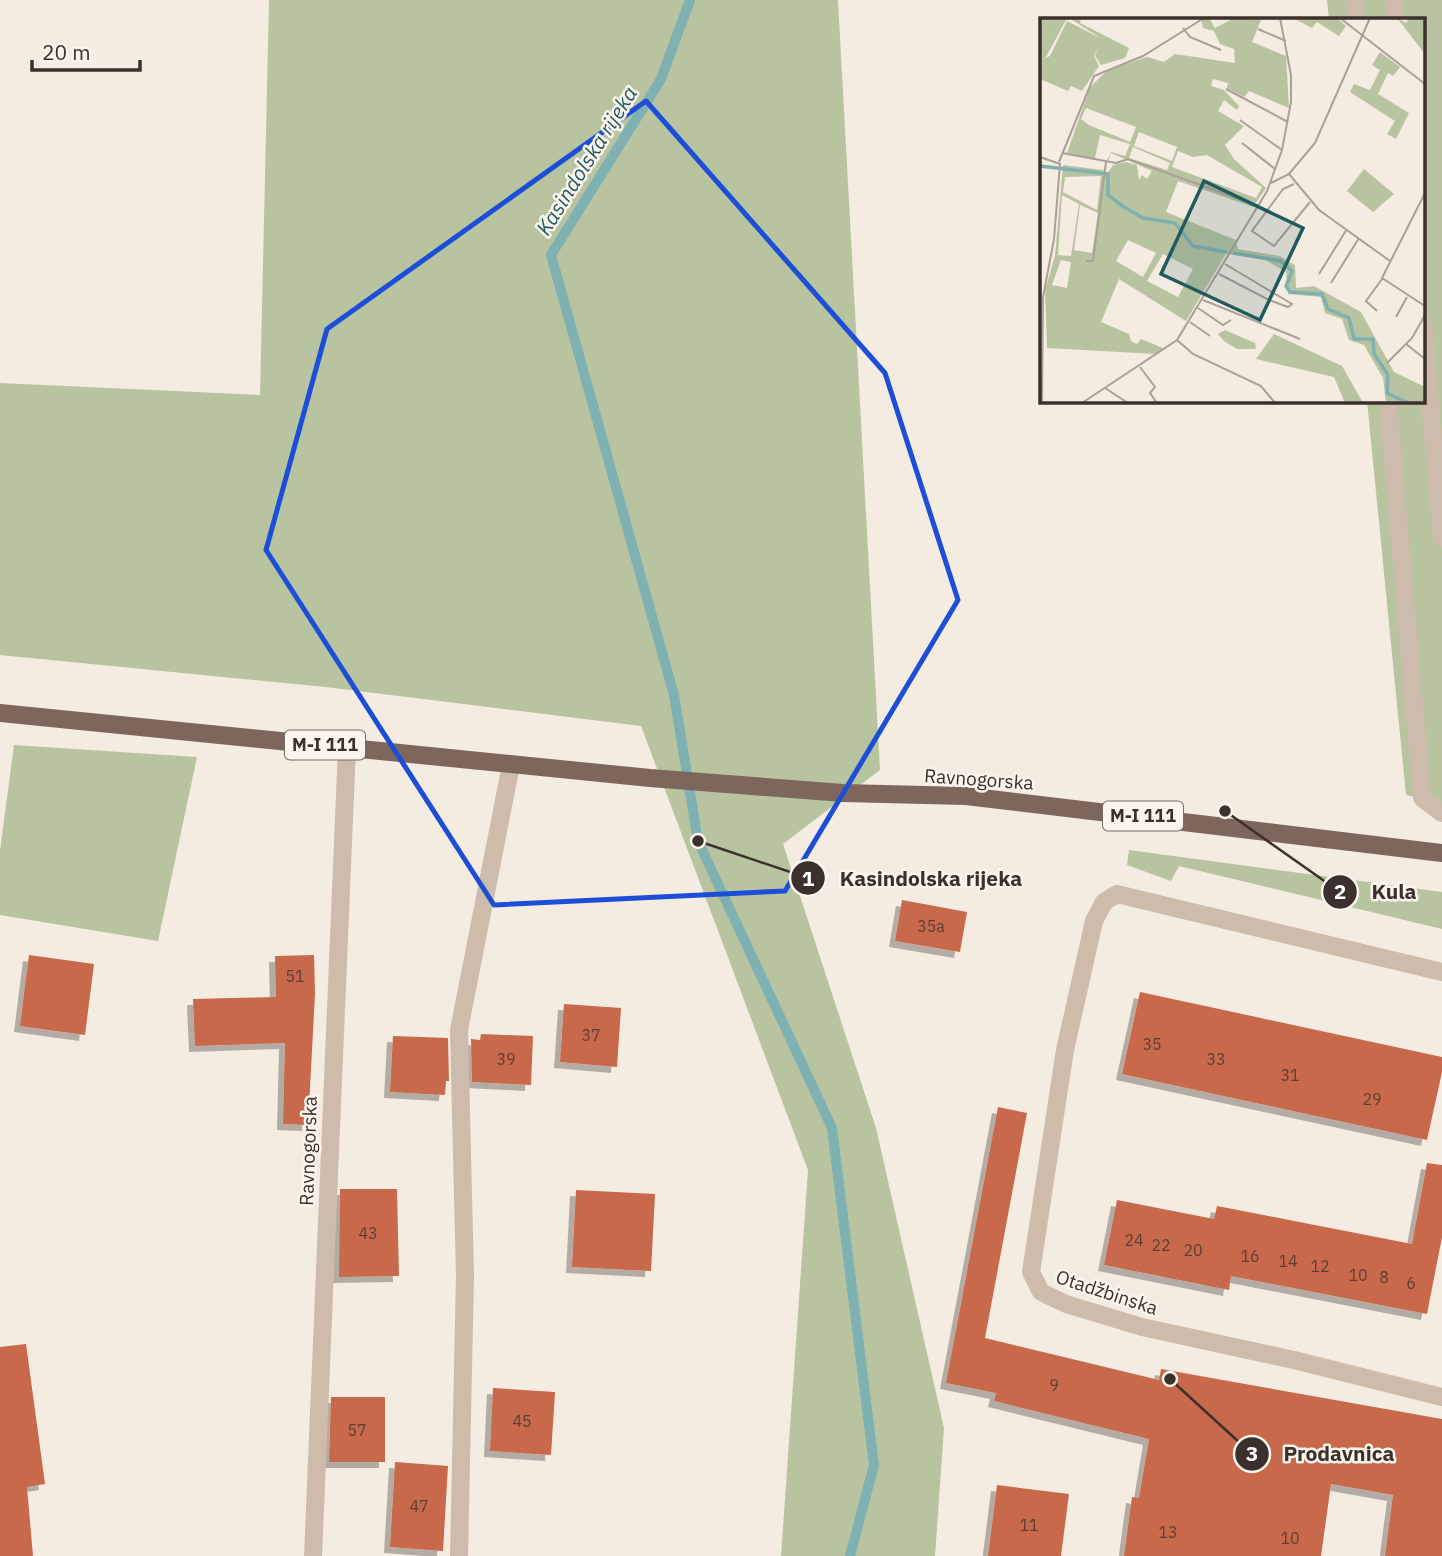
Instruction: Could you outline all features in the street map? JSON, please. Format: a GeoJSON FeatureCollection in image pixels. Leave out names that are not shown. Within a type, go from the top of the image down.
{"type":"FeatureCollection","features":[{"type":"Feature","properties":{"kind":"main road","name":"Ravnogorska"},"geometry":{"type":"LineString","coordinates":[[0,713],[650,778],[844,793],[966,796],[1442,853]]}},
{"type":"Feature","properties":{"kind":"street"},"geometry":{"type":"LineString","coordinates":[[1354,0],[1356,18]]}},
{"type":"Feature","properties":{"kind":"street"},"geometry":{"type":"LineString","coordinates":[[1394,0],[1395,18]]}},
{"type":"Feature","properties":{"kind":"street"},"geometry":{"type":"LineString","coordinates":[[1424,335],[1442,538]]}},
{"type":"Feature","properties":{"kind":"street"},"geometry":{"type":"LineString","coordinates":[[1388,402],[1422,798],[1442,813]]}},
{"type":"Feature","properties":{"kind":"street","name":"Ravnogorska"},"geometry":{"type":"LineString","coordinates":[[313,1556],[347,747]]}},
{"type":"Feature","properties":{"kind":"street"},"geometry":{"type":"LineString","coordinates":[[460,1556],[466,1276],[458,1030],[512,765]]}},
{"type":"Feature","properties":{"kind":"street","name":"Otadžbinska"},"geometry":{"type":"LineString","coordinates":[[1442,972],[1117,894],[1104,902],[1096,913],[1065,1050],[1031,1272],[1041,1292],[1066,1304],[1142,1327],[1294,1360],[1442,1397]]}},
{"type":"Feature","properties":{"kind":"highlighted area"},"geometry":{"type":"Polygon","coordinates":[[[646,101],[885,373],[958,600],[785,891],[494,905],[266,550],[327,329],[646,101]]]}},
{"type":"Feature","properties":{"kind":"green space"},"geometry":{"type":"Polygon","coordinates":[[[269,0],[838,0],[880,770],[783,844],[876,1128],[944,1428],[935,1556],[781,1556],[808,1170],[641,726],[326,687],[0,655],[0,383],[260,395],[269,0]]]}},
{"type":"Feature","properties":{"kind":"green space"},"geometry":{"type":"Polygon","coordinates":[[[1327,0],[1442,0],[1442,802],[1406,795],[1367,402],[1424,402],[1424,18],[1329,18],[1327,0]]]}},
{"type":"Feature","properties":{"kind":"green space"},"geometry":{"type":"Polygon","coordinates":[[[14,745],[197,757],[158,941],[0,915],[0,851],[14,745]]]}},
{"type":"Feature","properties":{"kind":"green space"},"geometry":{"type":"Polygon","coordinates":[[[1129,850],[1442,892],[1442,929],[1179,866],[1171,881],[1127,865],[1129,850]]]}},
{"type":"Feature","properties":{"kind":"building"},"geometry":{"type":"Polygon","coordinates":[[[902,900],[967,912],[960,952],[895,941],[902,900]]]}},
{"type":"Feature","properties":{"kind":"building"},"geometry":{"type":"Polygon","coordinates":[[[29,955],[94,964],[85,1035],[20,1026],[29,955]]]}},
{"type":"Feature","properties":{"kind":"building"},"geometry":{"type":"Polygon","coordinates":[[[314,955],[315,994],[308,1125],[283,1124],[285,1043],[195,1046],[193,999],[276,997],[275,956],[314,955]]]}},
{"type":"Feature","properties":{"kind":"building"},"geometry":{"type":"Polygon","coordinates":[[[1140,992],[1442,1057],[1442,1072],[1427,1140],[1122,1074],[1140,992]]]}},
{"type":"Feature","properties":{"kind":"building"},"geometry":{"type":"Polygon","coordinates":[[[564,1004],[621,1008],[617,1067],[560,1062],[564,1004]]]}},
{"type":"Feature","properties":{"kind":"building"},"geometry":{"type":"Polygon","coordinates":[[[481,1034],[533,1036],[531,1085],[472,1082],[471,1039],[480,1040],[481,1034]]]}},
{"type":"Feature","properties":{"kind":"building"},"geometry":{"type":"Polygon","coordinates":[[[393,1036],[448,1038],[449,1081],[446,1081],[445,1095],[390,1092],[393,1036]]]}},
{"type":"Feature","properties":{"kind":"building"},"geometry":{"type":"Polygon","coordinates":[[[998,1107],[1027,1113],[985,1338],[1159,1380],[1161,1369],[1442,1419],[1442,1556],[1385,1556],[1393,1495],[1331,1484],[1321,1556],[1124,1556],[1132,1497],[1139,1498],[1149,1439],[994,1401],[996,1393],[946,1383],[998,1107]]]}},
{"type":"Feature","properties":{"kind":"building"},"geometry":{"type":"Polygon","coordinates":[[[1427,1163],[1442,1165],[1442,1237],[1427,1314],[1231,1276],[1229,1290],[1104,1265],[1117,1200],[1214,1219],[1217,1206],[1412,1244],[1427,1163]]]}},
{"type":"Feature","properties":{"kind":"building"},"geometry":{"type":"Polygon","coordinates":[[[340,1189],[397,1189],[399,1276],[339,1277],[340,1189]]]}},
{"type":"Feature","properties":{"kind":"building"},"geometry":{"type":"Polygon","coordinates":[[[576,1190],[655,1194],[651,1271],[572,1267],[576,1190]]]}},
{"type":"Feature","properties":{"kind":"building"},"geometry":{"type":"Polygon","coordinates":[[[26,1344],[45,1484],[27,1487],[33,1556],[0,1556],[0,1347],[26,1344]]]}},
{"type":"Feature","properties":{"kind":"building"},"geometry":{"type":"Polygon","coordinates":[[[493,1388],[555,1392],[551,1455],[490,1451],[493,1388]]]}},
{"type":"Feature","properties":{"kind":"building"},"geometry":{"type":"Polygon","coordinates":[[[331,1397],[385,1397],[385,1462],[329,1462],[331,1397]]]}},
{"type":"Feature","properties":{"kind":"building"},"geometry":{"type":"Polygon","coordinates":[[[395,1462],[448,1466],[443,1551],[390,1547],[395,1462]]]}},
{"type":"Feature","properties":{"kind":"building"},"geometry":{"type":"Polygon","coordinates":[[[997,1485],[1069,1494],[1061,1556],[988,1556],[997,1485]]]}},
{"type":"Feature","properties":{"kind":"waterway","name":"Kasindolska rijeka"},"geometry":{"type":"LineString","coordinates":[[690,0],[661,79],[551,255],[674,695],[698,841],[832,1128],[874,1465],[850,1556]]}},
{"type":"Feature","properties":{"kind":"place","name":"Kula"},"geometry":{"type":"Point","coordinates":[1225,811]}},
{"type":"Feature","properties":{"kind":"place","name":"Kasindolska rijeka"},"geometry":{"type":"Point","coordinates":[698,841]}},
{"type":"Feature","properties":{"kind":"place","name":"Prodavnica"},"geometry":{"type":"Point","coordinates":[1170,1379]}}]}
